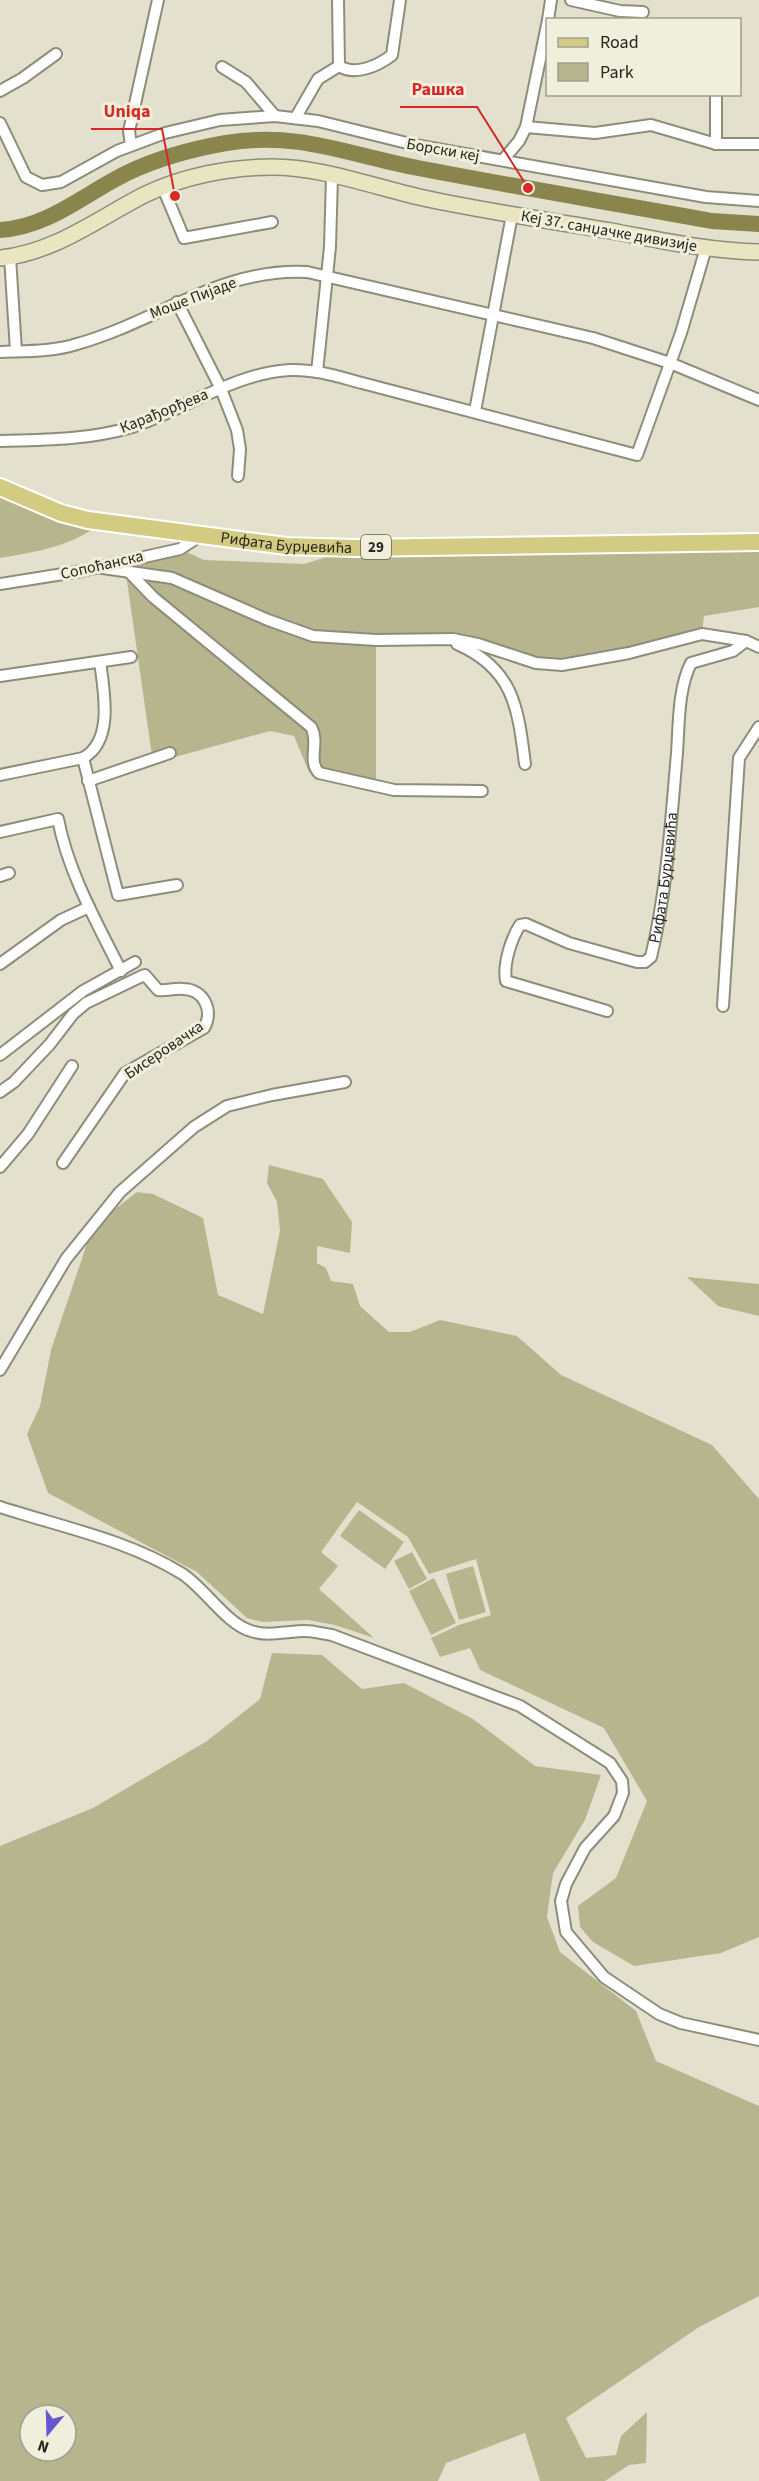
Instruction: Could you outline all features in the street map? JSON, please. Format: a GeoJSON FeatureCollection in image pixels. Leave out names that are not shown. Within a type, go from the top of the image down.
{"type":"FeatureCollection","features":[{"type":"Feature","properties":{"kind":"main road","name":"Рифата Бурџевића"},"geometry":{"type":"LineString","coordinates":[[0,487],[70,516],[275,545],[355,548],[759,542]]}},
{"type":"Feature","properties":{"kind":"street"},"geometry":{"type":"LineString","coordinates":[[131,145],[129,131],[158,0]]}},
{"type":"Feature","properties":{"kind":"street"},"geometry":{"type":"LineString","coordinates":[[338,0],[339,66]]}},
{"type":"Feature","properties":{"kind":"street"},"geometry":{"type":"LineString","coordinates":[[339,66],[348,71],[357,71],[392,55],[400,0]]}},
{"type":"Feature","properties":{"kind":"street"},"geometry":{"type":"LineString","coordinates":[[549,18],[554,0]]}},
{"type":"Feature","properties":{"kind":"street"},"geometry":{"type":"LineString","coordinates":[[571,0],[620,11],[643,12]]}},
{"type":"Feature","properties":{"kind":"street"},"geometry":{"type":"LineString","coordinates":[[503,160],[519,141],[526,127],[546,30]]}},
{"type":"Feature","properties":{"kind":"street"},"geometry":{"type":"LineString","coordinates":[[0,91],[23,78],[56,54]]}},
{"type":"Feature","properties":{"kind":"street"},"geometry":{"type":"LineString","coordinates":[[296,117],[318,78],[339,66]]}},
{"type":"Feature","properties":{"kind":"street"},"geometry":{"type":"LineString","coordinates":[[222,67],[246,82],[275,116]]}},
{"type":"Feature","properties":{"kind":"street"},"geometry":{"type":"LineString","coordinates":[[716,96],[716,144]]}},
{"type":"Feature","properties":{"kind":"street","name":"Борски кеј"},"geometry":{"type":"LineString","coordinates":[[0,123],[26,177],[35,183],[54,184],[131,145],[212,121],[275,116],[331,123],[415,145],[722,200],[759,201]]}},
{"type":"Feature","properties":{"kind":"street"},"geometry":{"type":"LineString","coordinates":[[526,127],[595,133],[651,125],[716,144],[759,144]]}},
{"type":"Feature","properties":{"kind":"street","name":"Кеј 37. санџачке дивизије"},"geometry":{"type":"LineString","coordinates":[[16,351],[5,258],[55,243],[163,188],[204,175],[248,168],[287,168],[512,215],[706,248],[759,252]]}},
{"type":"Feature","properties":{"kind":"street"},"geometry":{"type":"LineString","coordinates":[[317,372],[327,276],[332,176]]}},
{"type":"Feature","properties":{"kind":"street"},"geometry":{"type":"LineString","coordinates":[[163,188],[184,238],[272,222]]}},
{"type":"Feature","properties":{"kind":"street","name":"Кеј 37. санџачке дивизије"},"geometry":{"type":"LineString","coordinates":[[494,314],[512,215]]}},
{"type":"Feature","properties":{"kind":"street","name":"Кеј 37. санџачке дивизије"},"geometry":{"type":"LineString","coordinates":[[670,363],[688,312],[706,248]]}},
{"type":"Feature","properties":{"kind":"street","name":"Моше Пијаде"},"geometry":{"type":"LineString","coordinates":[[0,352],[64,348],[101,336],[223,284],[268,273],[301,272],[494,314],[593,339],[670,363],[759,400]]}},
{"type":"Feature","properties":{"kind":"street","name":"Карађорђева"},"geometry":{"type":"LineString","coordinates":[[177,302],[221,389],[240,437],[238,476]]}},
{"type":"Feature","properties":{"kind":"street"},"geometry":{"type":"LineString","coordinates":[[475,411],[494,314]]}},
{"type":"Feature","properties":{"kind":"street","name":"Карађорђева"},"geometry":{"type":"LineString","coordinates":[[0,441],[99,435],[156,418],[221,389],[269,373],[291,370],[317,372],[475,411],[633,455],[640,450],[670,363]]}},
{"type":"Feature","properties":{"kind":"street","name":"Сопоћанска"},"geometry":{"type":"LineString","coordinates":[[0,584],[180,549],[200,536]]}},
{"type":"Feature","properties":{"kind":"street"},"geometry":{"type":"LineString","coordinates":[[96,567],[172,578],[268,620],[313,636],[376,640],[453,639],[488,646],[526,661],[554,665],[629,653],[702,634],[746,641],[759,647]]}},
{"type":"Feature","properties":{"kind":"street"},"geometry":{"type":"LineString","coordinates":[[130,573],[153,597],[310,727],[315,738],[313,764],[319,773],[394,790],[482,791]]}},
{"type":"Feature","properties":{"kind":"street"},"geometry":{"type":"LineString","coordinates":[[453,639],[488,661],[514,698],[518,710],[525,764]]}},
{"type":"Feature","properties":{"kind":"street","name":"Рифата Бурџевића"},"geometry":{"type":"LineString","coordinates":[[607,1011],[506,981],[504,973],[515,932],[520,925],[526,924],[569,943],[637,962],[645,962],[651,957],[668,846],[680,710],[687,674],[691,663],[733,651],[746,641]]}},
{"type":"Feature","properties":{"kind":"street"},"geometry":{"type":"LineString","coordinates":[[0,676],[131,657]]}},
{"type":"Feature","properties":{"kind":"street"},"geometry":{"type":"LineString","coordinates":[[0,775],[83,758],[97,746],[106,706],[100,662]]}},
{"type":"Feature","properties":{"kind":"street"},"geometry":{"type":"LineString","coordinates":[[723,1006],[739,758],[759,727]]}},
{"type":"Feature","properties":{"kind":"street"},"geometry":{"type":"LineString","coordinates":[[88,781],[170,753]]}},
{"type":"Feature","properties":{"kind":"street"},"geometry":{"type":"LineString","coordinates":[[83,758],[118,895],[177,885]]}},
{"type":"Feature","properties":{"kind":"street"},"geometry":{"type":"LineString","coordinates":[[0,832],[58,819],[73,867],[89,907],[121,971]]}},
{"type":"Feature","properties":{"kind":"street"},"geometry":{"type":"LineString","coordinates":[[0,964],[61,920],[89,907]]}},
{"type":"Feature","properties":{"kind":"street"},"geometry":{"type":"LineString","coordinates":[[0,1055],[83,991],[135,962]]}},
{"type":"Feature","properties":{"kind":"street","name":"Бисеровачка"},"geometry":{"type":"LineString","coordinates":[[0,1092],[14,1082],[50,1044],[73,1014],[86,1003],[140,977],[145,975],[158,990],[183,988],[193,991],[203,999],[208,1007],[209,1019],[204,1028],[125,1073],[63,1163]]}},
{"type":"Feature","properties":{"kind":"street"},"geometry":{"type":"LineString","coordinates":[[0,1167],[28,1134],[72,1066]]}},
{"type":"Feature","properties":{"kind":"street"},"geometry":{"type":"LineString","coordinates":[[0,1370],[73,1251],[120,1192],[194,1127],[228,1106],[272,1095],[345,1082]]}},
{"type":"Feature","properties":{"kind":"street"},"geometry":{"type":"LineString","coordinates":[[0,1507],[75,1528],[140,1552],[172,1568],[208,1595],[238,1625],[250,1631],[264,1634],[308,1631],[332,1635],[520,1706],[610,1763],[622,1781],[623,1793],[614,1816],[585,1848],[566,1884],[561,1901],[566,1932],[604,1977],[659,2014],[681,2023],[759,2040]]}},
{"type":"Feature","properties":{"kind":"green space"},"geometry":{"type":"Polygon","coordinates":[[[0,487],[103,522],[66,543],[0,558],[0,487]]]}},
{"type":"Feature","properties":{"kind":"green space"},"geometry":{"type":"Polygon","coordinates":[[[759,542],[759,607],[704,616],[702,634],[562,665],[478,644],[376,640],[376,779],[309,772],[294,736],[270,731],[153,763],[124,560],[180,549],[204,560],[304,564],[355,548],[759,542]]]}},
{"type":"Feature","properties":{"kind":"green space"},"geometry":{"type":"Polygon","coordinates":[[[269,1165],[323,1179],[352,1222],[350,1253],[317,1246],[317,1263],[326,1268],[331,1281],[353,1284],[360,1306],[389,1332],[410,1332],[440,1320],[517,1336],[561,1375],[712,1445],[759,1499],[759,1937],[721,1953],[634,1966],[593,1942],[580,1927],[578,1906],[616,1878],[647,1801],[604,1728],[480,1670],[470,1648],[440,1657],[431,1638],[459,1625],[491,1615],[476,1559],[429,1574],[408,1537],[357,1502],[321,1552],[338,1566],[319,1589],[374,1638],[335,1625],[308,1620],[262,1622],[247,1618],[197,1572],[48,1493],[27,1434],[40,1406],[51,1350],[93,1226],[137,1192],[153,1194],[203,1218],[218,1295],[263,1314],[280,1231],[277,1202],[267,1183],[269,1165]]]}},
{"type":"Feature","properties":{"kind":"green space"},"geometry":{"type":"Polygon","coordinates":[[[687,1277],[759,1284],[759,1316],[718,1306],[687,1277]]]}},
{"type":"Feature","properties":{"kind":"green space"},"geometry":{"type":"Polygon","coordinates":[[[359,1510],[404,1542],[385,1569],[340,1536],[359,1510]]]}},
{"type":"Feature","properties":{"kind":"green space"},"geometry":{"type":"Polygon","coordinates":[[[412,1552],[427,1579],[409,1589],[394,1561],[412,1552]]]}},
{"type":"Feature","properties":{"kind":"green space"},"geometry":{"type":"Polygon","coordinates":[[[473,1566],[486,1612],[459,1620],[446,1574],[473,1566]]]}},
{"type":"Feature","properties":{"kind":"green space"},"geometry":{"type":"Polygon","coordinates":[[[434,1578],[456,1623],[431,1635],[409,1591],[434,1578]]]}},
{"type":"Feature","properties":{"kind":"green space"},"geometry":{"type":"Polygon","coordinates":[[[272,1653],[322,1655],[362,1689],[404,1683],[473,1719],[535,1766],[601,1775],[585,1820],[553,1873],[547,1917],[560,1952],[636,2011],[656,2061],[759,2106],[759,2296],[699,2327],[566,2418],[586,2458],[616,2455],[621,2436],[647,2412],[646,2463],[629,2465],[605,2481],[540,2481],[525,2433],[446,2463],[438,2481],[0,2481],[0,1846],[93,1808],[207,1741],[260,1699],[272,1653]]]}},
{"type":"Feature","properties":{"kind":"waterway"},"geometry":{"type":"LineString","coordinates":[[0,230],[18,228],[50,216],[111,181],[151,163],[201,148],[253,140],[301,142],[418,168],[712,221],[759,224]]}},
{"type":"Feature","properties":{"kind":"place","name":"Рашка"},"geometry":{"type":"Point","coordinates":[528,188]}},
{"type":"Feature","properties":{"kind":"place","name":"Uniqa"},"geometry":{"type":"Point","coordinates":[175,196]}}]}
